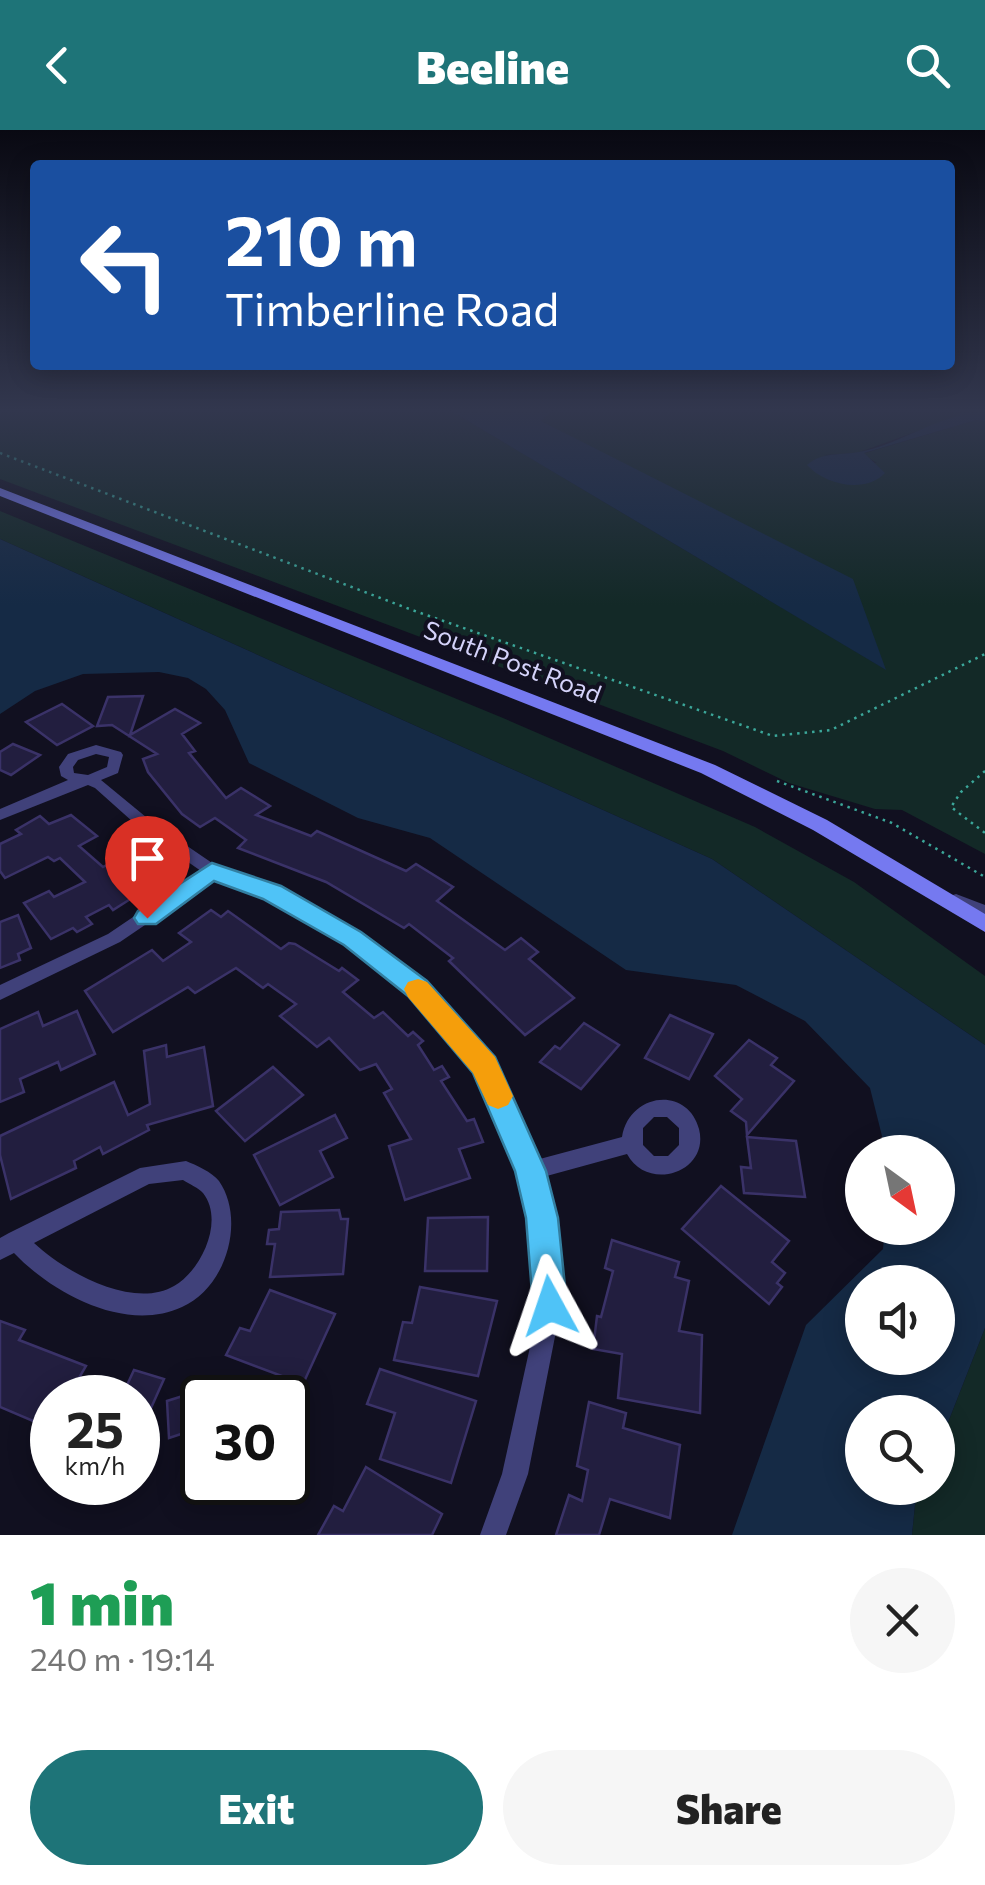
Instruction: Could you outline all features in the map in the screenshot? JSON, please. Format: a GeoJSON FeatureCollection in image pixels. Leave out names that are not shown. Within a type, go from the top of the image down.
{"type":"FeatureCollection","features":[{"type":"Feature","properties":{"kind":"street","name":"South Post Road"},"geometry":{"type":"LineString","coordinates":[[0,492],[708,768],[805,817],[985,924]]}},
{"type":"Feature","properties":{"kind":"street"},"geometry":{"type":"LineString","coordinates":[[0,814],[88,780],[115,794],[143,822],[212,872],[288,902],[352,938],[417,989],[484,1065],[531,1171],[542,1218],[550,1306],[515,1474],[493,1535]]}},
{"type":"Feature","properties":{"kind":"street"},"geometry":{"type":"LineString","coordinates":[[0,993],[114,938],[212,872]]}},
{"type":"Feature","properties":{"kind":"street"},"geometry":{"type":"LineString","coordinates":[[931,890],[985,912]]}},
{"type":"Feature","properties":{"kind":"street"},"geometry":{"type":"LineString","coordinates":[[531,1171],[632,1143]]}},
{"type":"Feature","properties":{"kind":"street"},"geometry":{"type":"LineString","coordinates":[[181,1168],[198,1174],[212,1188],[221,1206],[224,1229],[219,1252],[198,1283],[162,1304],[144,1308],[114,1304],[49,1273],[9,1244],[147,1175],[181,1168]]}},
{"type":"Feature","properties":{"kind":"path"},"geometry":{"type":"LineString","coordinates":[[54,474],[412,610],[773,736],[831,730],[985,654]]}},
{"type":"Feature","properties":{"kind":"path"},"geometry":{"type":"LineString","coordinates":[[985,770],[961,792],[951,808],[985,833]]}},
{"type":"Feature","properties":{"kind":"path"},"geometry":{"type":"LineString","coordinates":[[777,782],[892,823],[985,877]]}},
{"type":"Feature","properties":{"kind":"green space"},"geometry":{"type":"Polygon","coordinates":[[[0,474],[556,474],[885,669],[630,474],[985,474],[985,854],[902,810],[875,809],[789,783],[723,751],[0,479],[0,474]]]}},
{"type":"Feature","properties":{"kind":"green space"},"geometry":{"type":"Polygon","coordinates":[[[0,511],[503,718],[755,827],[854,882],[985,976],[985,1045],[712,859],[0,539],[0,511]]]}},
{"type":"Feature","properties":{"kind":"green space"},"geometry":{"type":"Polygon","coordinates":[[[985,1328],[985,1535],[912,1535],[915,1505],[955,1505],[955,1405],[985,1328]]]}},
{"type":"Feature","properties":{"kind":"water"},"geometry":{"type":"Polygon","coordinates":[[[556,474],[645,474],[853,579],[886,670],[556,474]]]}},
{"type":"Feature","properties":{"kind":"water"},"geometry":{"type":"Polygon","coordinates":[[[817,474],[884,474],[877,480],[856,485],[817,474]]]}},
{"type":"Feature","properties":{"kind":"water"},"geometry":{"type":"Polygon","coordinates":[[[0,539],[712,859],[985,1045],[985,1328],[955,1405],[955,1395],[845,1395],[845,1505],[915,1505],[912,1535],[732,1535],[806,1325],[845,1287],[845,1375],[955,1375],[955,1265],[867,1265],[883,1245],[955,1245],[955,1135],[882,1135],[870,1088],[805,1021],[736,985],[626,970],[430,838],[358,818],[249,763],[225,710],[206,689],[188,678],[159,672],[83,674],[35,691],[0,714],[0,539]]]}},
{"type":"Feature","properties":{"kind":"building"},"geometry":{"type":"Polygon","coordinates":[[[143,696],[130,735],[175,709],[200,723],[182,734],[195,751],[189,753],[226,798],[241,788],[270,806],[256,815],[311,836],[317,831],[406,871],[416,864],[453,887],[437,901],[505,950],[521,938],[538,952],[529,959],[574,998],[525,1035],[449,961],[453,958],[409,924],[404,928],[326,882],[238,848],[246,840],[215,818],[200,827],[182,814],[148,772],[143,759],[157,754],[112,725],[97,726],[108,697],[143,696]]]}},
{"type":"Feature","properties":{"kind":"building"},"geometry":{"type":"Polygon","coordinates":[[[62,704],[93,726],[57,745],[26,722],[62,704]]]}},
{"type":"Feature","properties":{"kind":"building"},"geometry":{"type":"Polygon","coordinates":[[[13,744],[40,755],[11,775],[0,770],[0,752],[13,744]]]}},
{"type":"Feature","properties":{"kind":"building"},"geometry":{"type":"Polygon","coordinates":[[[71,815],[97,836],[79,846],[103,867],[125,855],[151,878],[140,885],[145,890],[113,910],[109,905],[86,917],[92,924],[51,939],[24,903],[49,891],[54,897],[85,882],[60,858],[54,861],[48,857],[5,878],[0,871],[0,844],[21,834],[16,830],[40,816],[49,824],[71,815]]]}},
{"type":"Feature","properties":{"kind":"building"},"geometry":{"type":"Polygon","coordinates":[[[211,910],[221,917],[228,911],[281,949],[295,944],[339,971],[342,968],[358,980],[343,992],[374,1018],[383,1012],[408,1036],[413,1032],[423,1041],[418,1045],[434,1070],[442,1066],[449,1077],[441,1081],[467,1121],[474,1119],[483,1142],[459,1149],[470,1178],[405,1200],[389,1146],[411,1139],[384,1093],[392,1089],[376,1064],[360,1070],[329,1038],[317,1047],[280,1016],[296,1004],[268,984],[263,988],[236,968],[195,993],[188,987],[113,1032],[85,991],[152,950],[163,961],[191,942],[179,933],[211,910]]]}},
{"type":"Feature","properties":{"kind":"building"},"geometry":{"type":"Polygon","coordinates":[[[18,915],[31,948],[18,954],[20,960],[0,968],[0,922],[18,915]]]}},
{"type":"Feature","properties":{"kind":"building"},"geometry":{"type":"Polygon","coordinates":[[[77,1011],[95,1054],[61,1070],[58,1062],[20,1079],[24,1092],[0,1102],[0,1029],[38,1012],[43,1026],[77,1011]]]}},
{"type":"Feature","properties":{"kind":"building"},"geometry":{"type":"Polygon","coordinates":[[[670,1015],[713,1034],[689,1079],[645,1058],[670,1015]]]}},
{"type":"Feature","properties":{"kind":"building"},"geometry":{"type":"Polygon","coordinates":[[[584,1023],[619,1045],[581,1089],[540,1062],[555,1046],[560,1049],[584,1023]]]}},
{"type":"Feature","properties":{"kind":"building"},"geometry":{"type":"Polygon","coordinates":[[[749,1040],[777,1058],[771,1065],[794,1081],[747,1135],[746,1122],[731,1111],[742,1099],[715,1076],[749,1040]]]}},
{"type":"Feature","properties":{"kind":"building"},"geometry":{"type":"Polygon","coordinates":[[[166,1045],[167,1057],[204,1047],[213,1106],[147,1125],[149,1130],[103,1154],[100,1147],[74,1161],[76,1168],[11,1199],[0,1155],[0,1136],[114,1082],[128,1115],[150,1104],[144,1051],[166,1045]]]}},
{"type":"Feature","properties":{"kind":"building"},"geometry":{"type":"Polygon","coordinates":[[[273,1067],[303,1095],[245,1141],[216,1111],[273,1067]]]}},
{"type":"Feature","properties":{"kind":"building"},"geometry":{"type":"Polygon","coordinates":[[[335,1115],[347,1138],[320,1151],[333,1177],[280,1205],[254,1155],[335,1115]]]}},
{"type":"Feature","properties":{"kind":"building"},"geometry":{"type":"Polygon","coordinates":[[[747,1137],[796,1141],[805,1197],[744,1193],[741,1167],[751,1168],[747,1137]]]}},
{"type":"Feature","properties":{"kind":"building"},"geometry":{"type":"Polygon","coordinates":[[[721,1186],[789,1241],[772,1262],[785,1273],[777,1283],[782,1287],[769,1304],[682,1229],[721,1186]]]}},
{"type":"Feature","properties":{"kind":"building"},"geometry":{"type":"Polygon","coordinates":[[[339,1210],[341,1219],[348,1219],[343,1274],[270,1277],[275,1244],[267,1244],[269,1230],[279,1229],[281,1212],[339,1210]]]}},
{"type":"Feature","properties":{"kind":"building"},"geometry":{"type":"Polygon","coordinates":[[[488,1217],[487,1271],[425,1271],[428,1218],[488,1217]]]}},
{"type":"Feature","properties":{"kind":"building"},"geometry":{"type":"Polygon","coordinates":[[[612,1240],[679,1262],[675,1277],[689,1281],[679,1331],[702,1335],[700,1413],[618,1398],[622,1354],[593,1349],[597,1316],[601,1317],[613,1271],[605,1268],[612,1240]]]}},
{"type":"Feature","properties":{"kind":"building"},"geometry":{"type":"Polygon","coordinates":[[[420,1287],[497,1301],[478,1376],[394,1360],[403,1322],[412,1323],[420,1287]]]}},
{"type":"Feature","properties":{"kind":"building"},"geometry":{"type":"Polygon","coordinates":[[[270,1290],[335,1314],[307,1375],[279,1375],[226,1355],[240,1328],[250,1331],[270,1290]]]}},
{"type":"Feature","properties":{"kind":"building"},"geometry":{"type":"Polygon","coordinates":[[[0,1321],[25,1330],[19,1340],[86,1366],[81,1375],[30,1375],[30,1420],[0,1407],[0,1321]]]}},
{"type":"Feature","properties":{"kind":"building"},"geometry":{"type":"Polygon","coordinates":[[[380,1369],[476,1401],[451,1483],[380,1459],[395,1413],[367,1404],[380,1369]]]}},
{"type":"Feature","properties":{"kind":"building"},"geometry":{"type":"Polygon","coordinates":[[[180,1397],[180,1434],[169,1438],[167,1401],[180,1397]]]}},
{"type":"Feature","properties":{"kind":"building"},"geometry":{"type":"Polygon","coordinates":[[[589,1402],[626,1413],[623,1428],[680,1445],[670,1518],[610,1499],[599,1535],[556,1535],[569,1495],[582,1501],[588,1470],[577,1466],[589,1402]]]}},
{"type":"Feature","properties":{"kind":"building"},"geometry":{"type":"Polygon","coordinates":[[[366,1467],[442,1514],[432,1535],[318,1535],[334,1506],[343,1511],[366,1467]]]}},
{"type":"Feature","properties":{"kind":"slow traffic"},"geometry":{"type":"LineString","coordinates":[[418,989],[484,1065],[498,1096]]}},
{"type":"Feature","properties":{"kind":"route"},"geometry":{"type":"LineString","coordinates":[[147,918],[212,872],[272,892],[352,938],[417,989],[484,1065],[531,1171],[542,1218],[550,1306]]}}]}
